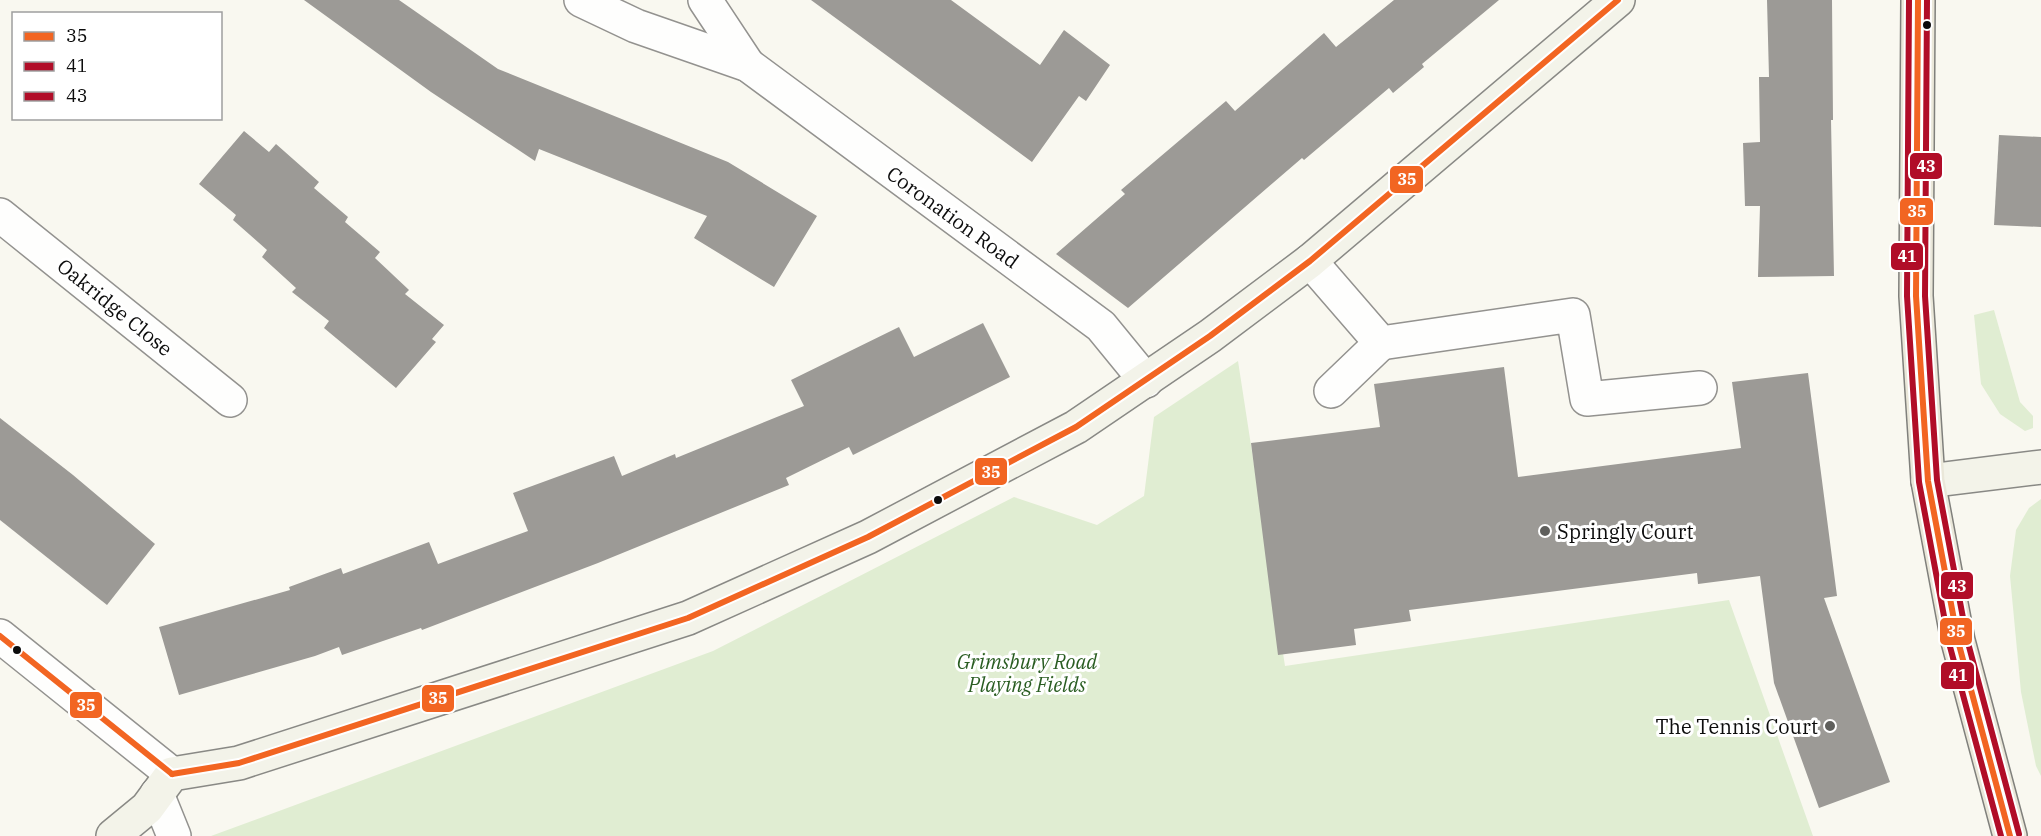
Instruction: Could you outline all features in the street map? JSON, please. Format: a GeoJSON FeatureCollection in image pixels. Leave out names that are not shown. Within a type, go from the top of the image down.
{"type":"FeatureCollection","features":[{"type":"Feature","properties":{"kind":"main road"},"geometry":{"type":"LineString","coordinates":[[1918,0],[1916,296],[1928,481],[1958,641],[2010,836]]}},
{"type":"Feature","properties":{"kind":"street","name":"Coronation Road"},"geometry":{"type":"LineString","coordinates":[[581,0],[636,26],[748,65],[1101,326],[1146,381]]}},
{"type":"Feature","properties":{"kind":"street","name":"Coronation Road"},"geometry":{"type":"LineString","coordinates":[[705,0],[748,65]]}},
{"type":"Feature","properties":{"kind":"street"},"geometry":{"type":"LineString","coordinates":[[113,836],[147,808],[165,784],[239,763],[688,618],[868,537],[1076,427],[1210,336],[1310,261],[1618,0]]}},
{"type":"Feature","properties":{"kind":"street","name":"Oakridge Close"},"geometry":{"type":"LineString","coordinates":[[0,215],[230,400]]}},
{"type":"Feature","properties":{"kind":"street"},"geometry":{"type":"LineString","coordinates":[[1310,261],[1380,343]]}},
{"type":"Feature","properties":{"kind":"street"},"geometry":{"type":"LineString","coordinates":[[1331,392],[1380,343],[1573,315],[1587,399],[1700,388]]}},
{"type":"Feature","properties":{"kind":"street"},"geometry":{"type":"LineString","coordinates":[[1928,481],[2041,467]]}},
{"type":"Feature","properties":{"kind":"street"},"geometry":{"type":"LineString","coordinates":[[0,636],[165,784],[174,836]]}},
{"type":"Feature","properties":{"kind":"green space"},"geometry":{"type":"Polygon","coordinates":[[[1994,310],[2020,402],[2033,416],[2033,428],[2025,431],[2000,414],[1981,384],[1974,315],[1994,310]]]}},
{"type":"Feature","properties":{"kind":"green space","name":"Grimsbury Road Playing Fields"},"geometry":{"type":"Polygon","coordinates":[[[1238,361],[1285,666],[1729,600],[1813,836],[211,836],[713,651],[1014,497],[1097,525],[1144,496],[1154,417],[1238,361]]]}},
{"type":"Feature","properties":{"kind":"green space"},"geometry":{"type":"Polygon","coordinates":[[[2041,499],[2041,776],[2036,766],[2021,692],[2010,576],[2016,530],[2029,508],[2041,499]]]}},
{"type":"Feature","properties":{"kind":"building"},"geometry":{"type":"Polygon","coordinates":[[[304,0],[399,0],[498,69],[728,162],[817,216],[774,287],[694,238],[707,216],[539,149],[535,161],[431,92],[304,0]]]}},
{"type":"Feature","properties":{"kind":"building"},"geometry":{"type":"Polygon","coordinates":[[[811,0],[951,0],[1040,65],[1064,30],[1110,65],[1086,101],[1079,96],[1032,162],[811,0]]]}},
{"type":"Feature","properties":{"kind":"building"},"geometry":{"type":"Polygon","coordinates":[[[1394,0],[1499,0],[1422,64],[1424,67],[1393,93],[1389,88],[1304,160],[1302,158],[1128,308],[1056,254],[1125,194],[1121,190],[1226,101],[1235,111],[1324,33],[1336,47],[1394,0]]]}},
{"type":"Feature","properties":{"kind":"building"},"geometry":{"type":"Polygon","coordinates":[[[1767,0],[1832,0],[1833,120],[1831,120],[1834,276],[1758,277],[1760,206],[1745,206],[1743,143],[1760,142],[1759,77],[1769,77],[1767,0]]]}},
{"type":"Feature","properties":{"kind":"building"},"geometry":{"type":"Polygon","coordinates":[[[244,131],[269,152],[276,144],[319,182],[314,188],[348,217],[345,222],[380,252],[375,258],[409,290],[405,294],[444,325],[432,339],[436,342],[396,388],[324,328],[329,321],[292,292],[296,288],[262,257],[267,250],[233,220],[236,215],[199,184],[244,131]]]}},
{"type":"Feature","properties":{"kind":"building"},"geometry":{"type":"Polygon","coordinates":[[[1999,135],[2041,137],[2041,227],[1994,225],[1999,135]]]}},
{"type":"Feature","properties":{"kind":"building"},"geometry":{"type":"Polygon","coordinates":[[[983,323],[1010,377],[853,455],[849,447],[786,478],[789,485],[598,563],[422,630],[421,628],[342,655],[339,647],[179,695],[159,627],[290,590],[289,587],[341,568],[343,574],[429,542],[438,564],[528,531],[513,493],[614,456],[622,476],[675,454],[676,458],[804,406],[791,380],[899,327],[914,357],[983,323]]]}},
{"type":"Feature","properties":{"kind":"building","name":"Springly Court"},"geometry":{"type":"Polygon","coordinates":[[[1504,367],[1518,477],[1741,448],[1732,382],[1808,373],[1837,596],[1824,598],[1890,782],[1819,808],[1774,683],[1760,576],[1698,584],[1697,573],[1409,610],[1411,621],[1354,629],[1356,645],[1278,655],[1251,443],[1380,427],[1374,384],[1504,367]]]}},
{"type":"Feature","properties":{"kind":"building"},"geometry":{"type":"Polygon","coordinates":[[[0,418],[73,475],[155,544],[107,605],[0,520],[0,418]]]}},
{"type":"Feature","properties":{"kind":"transit line","name":"35"},"geometry":{"type":"LineString","coordinates":[[172,774],[239,763],[688,618],[868,537],[1076,427],[1210,336],[1310,261],[1618,0]]}},
{"type":"Feature","properties":{"kind":"transit line","name":"41"},"geometry":{"type":"LineString","coordinates":[[1909,0],[1907,296],[1919,482],[1949,643],[2001,836]]}},
{"type":"Feature","properties":{"kind":"transit line","name":"35"},"geometry":{"type":"LineString","coordinates":[[1918,0],[1916,296],[1928,481],[1958,641],[2010,836]]}},
{"type":"Feature","properties":{"kind":"transit line","name":"43"},"geometry":{"type":"LineString","coordinates":[[1927,0],[1925,296],[1937,480],[1967,639],[2019,834]]}},
{"type":"Feature","properties":{"kind":"transit line","name":"35"},"geometry":{"type":"LineString","coordinates":[[0,636],[172,774]]}},
{"type":"Feature","properties":{"kind":"place","name":"Springly Court"},"geometry":{"type":"Point","coordinates":[1545,531]}},
{"type":"Feature","properties":{"kind":"place","name":"The Tennis Court"},"geometry":{"type":"Point","coordinates":[1830,726]}}]}
